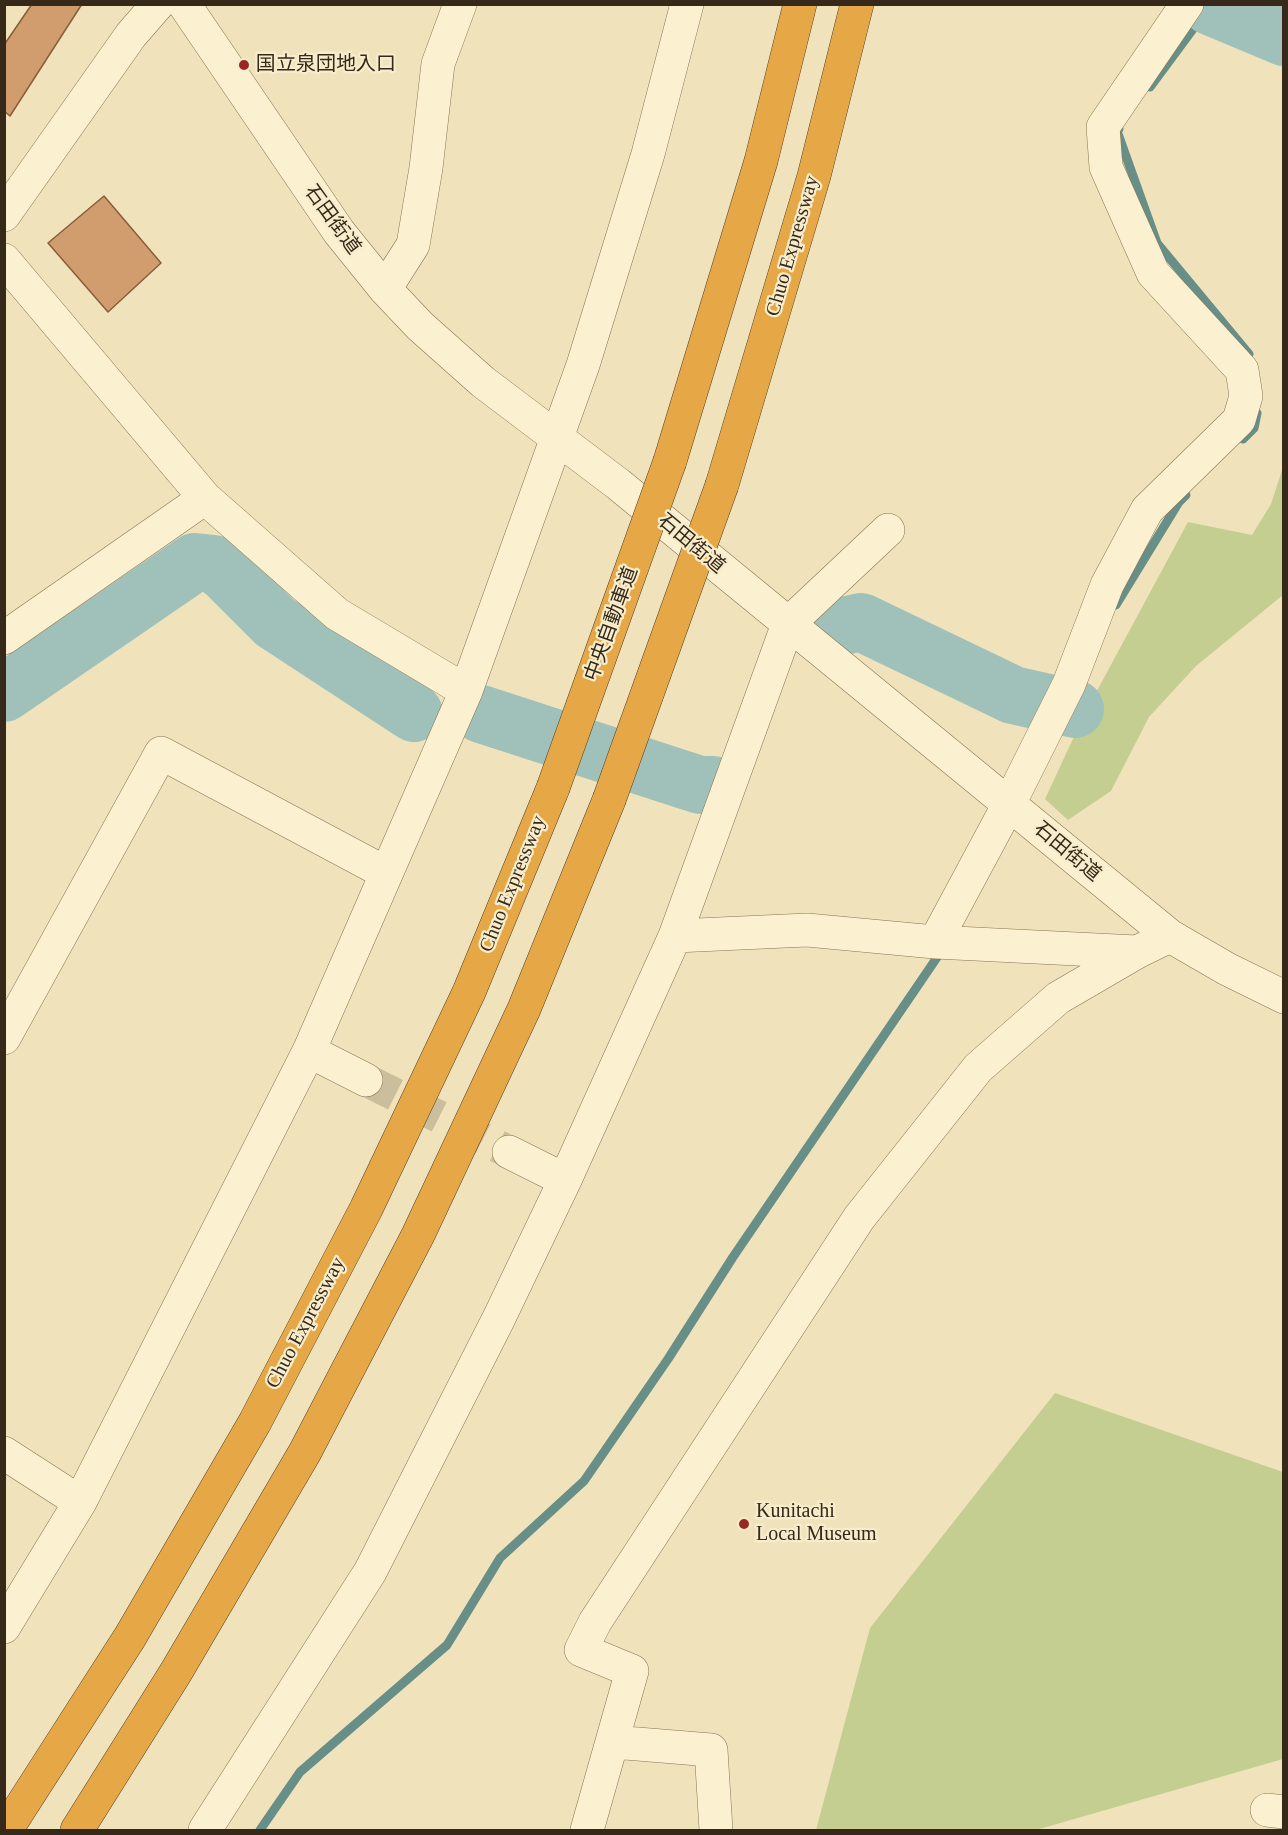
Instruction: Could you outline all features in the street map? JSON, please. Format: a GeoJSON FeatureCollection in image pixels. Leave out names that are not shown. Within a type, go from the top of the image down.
{"type":"FeatureCollection","features":[{"type":"Feature","properties":{"kind":"highway","name":"中央自動車道"},"geometry":{"type":"LineString","coordinates":[[553,788],[670,461],[762,161],[800,4]]}},
{"type":"Feature","properties":{"kind":"highway","name":"Chuo Expressway"},"geometry":{"type":"LineString","coordinates":[[77,1830],[176,1672],[305,1452],[418,1235],[524,1009],[609,800],[722,485],[814,176],[857,4]]}},
{"type":"Feature","properties":{"kind":"highway","name":"Chuo Expressway"},"geometry":{"type":"LineString","coordinates":[[6,1830],[130,1637],[260,1412],[366,1209],[464,1002],[553,788]]}},
{"type":"Feature","properties":{"kind":"street"},"geometry":{"type":"LineString","coordinates":[[4,215],[130,35],[158,4]]}},
{"type":"Feature","properties":{"kind":"street","name":"石田街道"},"geometry":{"type":"LineString","coordinates":[[184,4],[339,232],[385,289],[420,327],[483,382],[618,484],[1170,936],[1227,969],[1284,997]]}},
{"type":"Feature","properties":{"kind":"street"},"geometry":{"type":"LineString","coordinates":[[385,289],[413,245],[426,168],[438,64],[460,4]]}},
{"type":"Feature","properties":{"kind":"street"},"geometry":{"type":"LineString","coordinates":[[4,1627],[80,1502],[309,1052],[466,691],[583,365],[648,154],[687,4]]}},
{"type":"Feature","properties":{"kind":"street"},"geometry":{"type":"LineString","coordinates":[[935,942],[1009,804],[1069,684],[1107,585],[1147,510],[1239,420],[1246,396],[1242,370],[1153,273],[1106,167],[1103,127],[1187,4]]}},
{"type":"Feature","properties":{"kind":"street"},"geometry":{"type":"LineString","coordinates":[[4,260],[205,498],[337,614],[466,691]]}},
{"type":"Feature","properties":{"kind":"street"},"geometry":{"type":"LineString","coordinates":[[4,638],[205,498]]}},
{"type":"Feature","properties":{"kind":"street"},"geometry":{"type":"LineString","coordinates":[[205,1830],[370,1572],[499,1317],[565,1180],[675,936],[788,624],[888,530]]}},
{"type":"Feature","properties":{"kind":"street"},"geometry":{"type":"LineString","coordinates":[[4,1038],[161,753],[386,873]]}},
{"type":"Feature","properties":{"kind":"street"},"geometry":{"type":"LineString","coordinates":[[675,936],[807,930],[935,942],[1137,952]]}},
{"type":"Feature","properties":{"kind":"street"},"geometry":{"type":"LineString","coordinates":[[588,1830],[632,1671],[581,1650],[594,1622],[859,1218],[978,1068],[1058,998],[1137,952],[1170,936]]}},
{"type":"Feature","properties":{"kind":"street"},"geometry":{"type":"LineString","coordinates":[[309,1052],[366,1080]]}},
{"type":"Feature","properties":{"kind":"street"},"geometry":{"type":"LineString","coordinates":[[509,1152],[565,1180]]}},
{"type":"Feature","properties":{"kind":"street"},"geometry":{"type":"LineString","coordinates":[[4,1453],[80,1502]]}},
{"type":"Feature","properties":{"kind":"street"},"geometry":{"type":"LineString","coordinates":[[613,1742],[711,1750],[716,1830]]}},
{"type":"Feature","properties":{"kind":"green space"},"geometry":{"type":"Polygon","coordinates":[[[1283,467],[1283,595],[1196,666],[1149,717],[1111,791],[1068,820],[1045,799],[1085,713],[1188,522],[1252,535],[1271,504],[1283,467]]]}},
{"type":"Feature","properties":{"kind":"green space"},"geometry":{"type":"Polygon","coordinates":[[[1055,1393],[1283,1472],[1283,1759],[1036,1830],[816,1830],[870,1628],[1055,1393]]]}},
{"type":"Feature","properties":{"kind":"building"},"geometry":{"type":"Polygon","coordinates":[[[32,4],[82,4],[10,116],[4,111],[4,45],[32,4]]]}},
{"type":"Feature","properties":{"kind":"building"},"geometry":{"type":"Polygon","coordinates":[[[104,196],[161,263],[108,312],[48,243],[104,196]]]}},
{"type":"Feature","properties":{"kind":"waterway"},"geometry":{"type":"LineString","coordinates":[[1210,4],[1210,6],[1284,37]]}},
{"type":"Feature","properties":{"kind":"waterway"},"geometry":{"type":"LineString","coordinates":[[1150,87],[1210,6]]}},
{"type":"Feature","properties":{"kind":"waterway"},"geometry":{"type":"LineString","coordinates":[[1119,129],[1117,131],[1157,243],[1249,354]]}},
{"type":"Feature","properties":{"kind":"waterway"},"geometry":{"type":"LineString","coordinates":[[1243,439],[1254,428],[1257,413]]}},
{"type":"Feature","properties":{"kind":"waterway"},"geometry":{"type":"LineString","coordinates":[[1116,605],[1179,502],[1186,495]]}},
{"type":"Feature","properties":{"kind":"waterway"},"geometry":{"type":"LineString","coordinates":[[4,693],[195,562],[214,564],[275,622],[414,713]]}},
{"type":"Feature","properties":{"kind":"waterway"},"geometry":{"type":"LineString","coordinates":[[835,628],[861,622],[1013,695],[1075,709]]}},
{"type":"Feature","properties":{"kind":"waterway"},"geometry":{"type":"LineString","coordinates":[[1064,729],[1080,696]]}},
{"type":"Feature","properties":{"kind":"waterway"},"geometry":{"type":"LineString","coordinates":[[481,714],[700,785],[713,785]]}},
{"type":"Feature","properties":{"kind":"waterway"},"geometry":{"type":"LineString","coordinates":[[260,1830],[300,1772],[447,1645],[500,1558],[584,1481],[940,953]]}},
{"type":"Feature","properties":{"kind":"tunnel"},"geometry":{"type":"LineString","coordinates":[[366,1080],[509,1152]]}},
{"type":"Feature","properties":{"kind":"place","name":"国立泉団地入口"},"geometry":{"type":"Point","coordinates":[244,65]}},
{"type":"Feature","properties":{"kind":"place","name":"Kunitachi Local Museum"},"geometry":{"type":"Point","coordinates":[744,1524]}}]}
